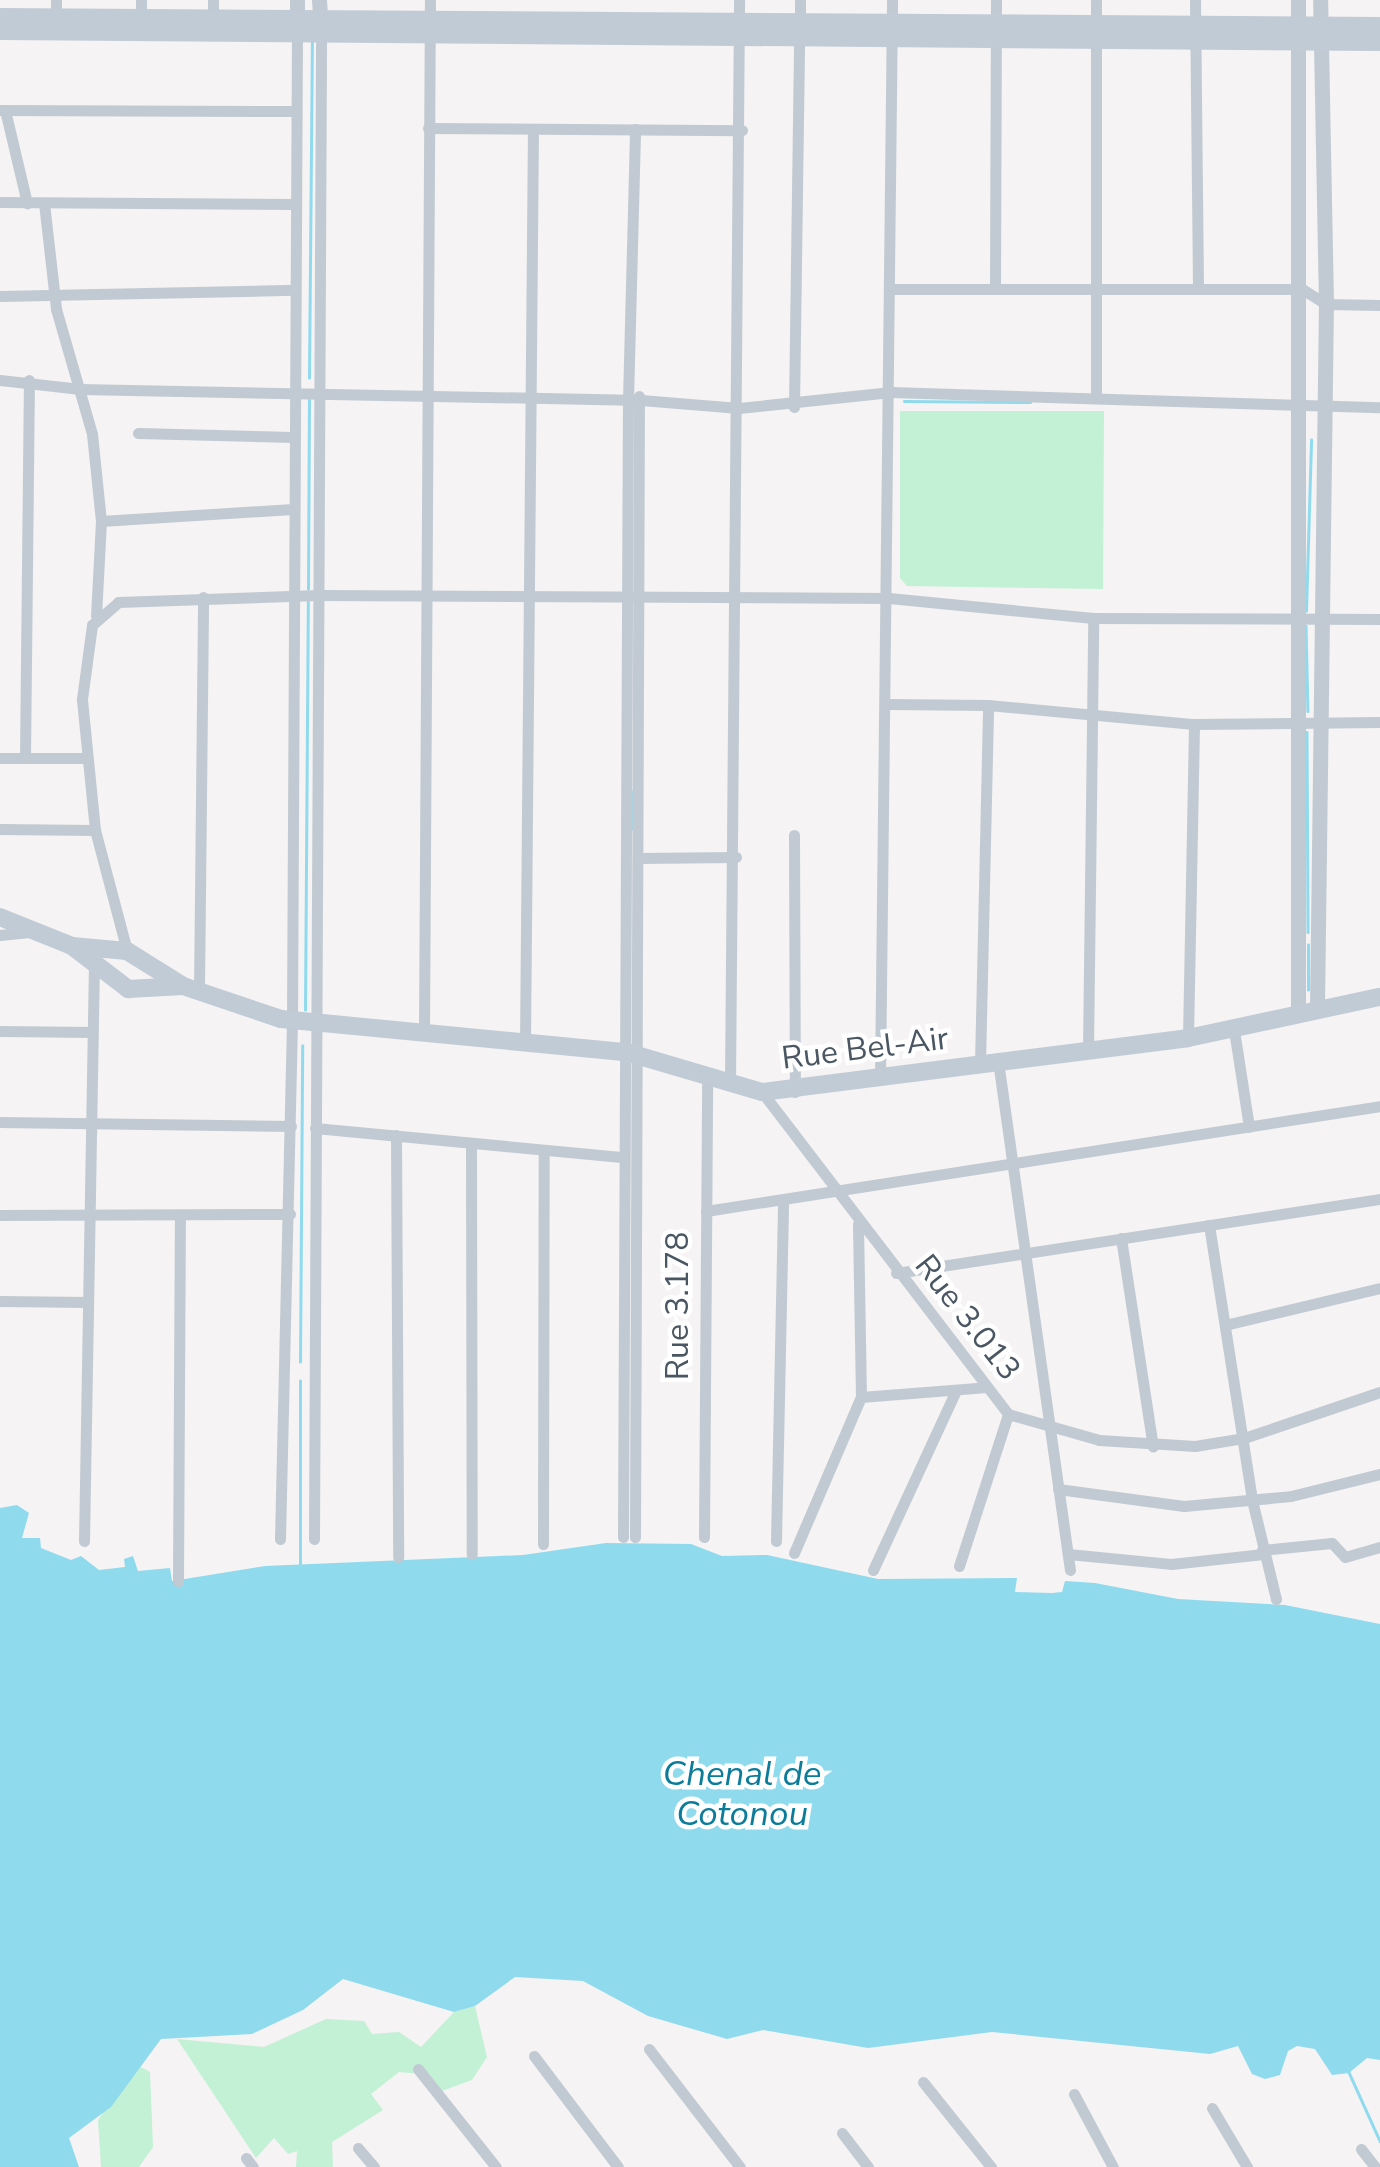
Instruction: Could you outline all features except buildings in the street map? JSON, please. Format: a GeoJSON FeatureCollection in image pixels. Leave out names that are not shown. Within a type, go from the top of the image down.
{"type":"FeatureCollection","features":[{"type":"Feature","properties":{"kind":"main road"},"geometry":{"type":"LineString","coordinates":[[0,16],[56,9],[141,8],[297,16]]}},
{"type":"Feature","properties":{"kind":"main road"},"geometry":{"type":"LineString","coordinates":[[0,31],[320,16],[739,31],[1298,33],[1380,42]]}},
{"type":"Feature","properties":{"kind":"main road"},"geometry":{"type":"LineString","coordinates":[[1319,34],[1380,26]]}},
{"type":"Feature","properties":{"kind":"main road","name":"Rue Bel-Air"},"geometry":{"type":"LineString","coordinates":[[0,917],[72,946],[128,989],[191,988]]}},
{"type":"Feature","properties":{"kind":"main road","name":"Rue Bel-Air"},"geometry":{"type":"LineString","coordinates":[[72,946],[127,951],[191,988],[292,1021],[632,1053],[762,1092],[795,1092],[1188,1038],[1234,1030],[1298,1011],[1380,997]]}},
{"type":"Feature","properties":{"kind":"street"},"geometry":{"type":"LineString","coordinates":[[730,1082],[736,857],[742,130],[739,0]]}},
{"type":"Feature","properties":{"kind":"street"},"geometry":{"type":"LineString","coordinates":[[794,407],[800,0]]}},
{"type":"Feature","properties":{"kind":"street"},"geometry":{"type":"LineString","coordinates":[[880,1080],[888,704],[892,0]]}},
{"type":"Feature","properties":{"kind":"street"},"geometry":{"type":"LineString","coordinates":[[994,289],[996,0]]}},
{"type":"Feature","properties":{"kind":"street"},"geometry":{"type":"LineString","coordinates":[[1096,0],[1096,395]]}},
{"type":"Feature","properties":{"kind":"street"},"geometry":{"type":"LineString","coordinates":[[1196,0],[1198,289]]}},
{"type":"Feature","properties":{"kind":"street"},"geometry":{"type":"LineString","coordinates":[[1298,0],[1302,289],[1295,722],[1298,1011]]}},
{"type":"Feature","properties":{"kind":"street"},"geometry":{"type":"LineString","coordinates":[[1317,1008],[1326,304],[1320,0]]}},
{"type":"Feature","properties":{"kind":"street"},"geometry":{"type":"LineString","coordinates":[[280,1539],[288,1373],[291,1126],[297,16]]}},
{"type":"Feature","properties":{"kind":"street"},"geometry":{"type":"LineString","coordinates":[[314,1539],[320,16]]}},
{"type":"Feature","properties":{"kind":"street"},"geometry":{"type":"LineString","coordinates":[[424,1034],[430,17]]}},
{"type":"Feature","properties":{"kind":"street"},"geometry":{"type":"LineString","coordinates":[[27,202],[2,110],[294,111]]}},
{"type":"Feature","properties":{"kind":"street"},"geometry":{"type":"LineString","coordinates":[[428,128],[742,130]]}},
{"type":"Feature","properties":{"kind":"street"},"geometry":{"type":"LineString","coordinates":[[526,1044],[533,130]]}},
{"type":"Feature","properties":{"kind":"street"},"geometry":{"type":"LineString","coordinates":[[632,1053],[634,400],[629,374],[635,130]]}},
{"type":"Feature","properties":{"kind":"street"},"geometry":{"type":"LineString","coordinates":[[0,202],[294,204]]}},
{"type":"Feature","properties":{"kind":"street"},"geometry":{"type":"LineString","coordinates":[[44,203],[55,297],[80,388],[101,521],[96,616],[82,699],[95,830],[127,951]]}},
{"type":"Feature","properties":{"kind":"street"},"geometry":{"type":"LineString","coordinates":[[891,289],[1302,289],[1326,304],[1380,305]]}},
{"type":"Feature","properties":{"kind":"street"},"geometry":{"type":"LineString","coordinates":[[0,296],[294,290]]}},
{"type":"Feature","properties":{"kind":"street"},"geometry":{"type":"LineString","coordinates":[[0,380],[80,388],[634,400],[739,408],[794,407],[890,392],[1301,400],[1323,406],[1380,407]]}},
{"type":"Feature","properties":{"kind":"street"},"geometry":{"type":"LineString","coordinates":[[26,758],[29,380]]}},
{"type":"Feature","properties":{"kind":"street"},"geometry":{"type":"LineString","coordinates":[[138,434],[293,438]]}},
{"type":"Feature","properties":{"kind":"street"},"geometry":{"type":"LineString","coordinates":[[101,521],[293,509]]}},
{"type":"Feature","properties":{"kind":"street"},"geometry":{"type":"LineString","coordinates":[[96,616],[129,599],[319,595],[889,598],[1093,618],[1380,619]]}},
{"type":"Feature","properties":{"kind":"street"},"geometry":{"type":"LineString","coordinates":[[629,1537],[628,1165],[639,858],[634,596]]}},
{"type":"Feature","properties":{"kind":"street"},"geometry":{"type":"LineString","coordinates":[[191,988],[204,597]]}},
{"type":"Feature","properties":{"kind":"street"},"geometry":{"type":"LineString","coordinates":[[1088,1051],[1093,618]]}},
{"type":"Feature","properties":{"kind":"street"},"geometry":{"type":"LineString","coordinates":[[888,704],[988,705],[1090,719],[1194,724],[1380,722]]}},
{"type":"Feature","properties":{"kind":"street"},"geometry":{"type":"LineString","coordinates":[[988,705],[989,1063],[1014,1166],[1070,1570]]}},
{"type":"Feature","properties":{"kind":"street"},"geometry":{"type":"LineString","coordinates":[[1188,1038],[1194,724]]}},
{"type":"Feature","properties":{"kind":"street"},"geometry":{"type":"LineString","coordinates":[[0,758],[87,758]]}},
{"type":"Feature","properties":{"kind":"street"},"geometry":{"type":"LineString","coordinates":[[0,829],[95,830]]}},
{"type":"Feature","properties":{"kind":"street"},"geometry":{"type":"LineString","coordinates":[[794,834],[795,1092]]}},
{"type":"Feature","properties":{"kind":"street"},"geometry":{"type":"LineString","coordinates":[[639,858],[736,857]]}},
{"type":"Feature","properties":{"kind":"street"},"geometry":{"type":"LineString","coordinates":[[0,934],[32,931]]}},
{"type":"Feature","properties":{"kind":"street"},"geometry":{"type":"LineString","coordinates":[[84,1542],[94,960]]}},
{"type":"Feature","properties":{"kind":"street"},"geometry":{"type":"LineString","coordinates":[[1234,1030],[1249,1127]]}},
{"type":"Feature","properties":{"kind":"street"},"geometry":{"type":"LineString","coordinates":[[0,1031],[92,1032]]}},
{"type":"Feature","properties":{"kind":"street","name":"Rue 3.178"},"geometry":{"type":"LineString","coordinates":[[704,1537],[707,1075]]}},
{"type":"Feature","properties":{"kind":"street","name":"Rue 3.013"},"geometry":{"type":"LineString","coordinates":[[762,1092],[834,1194],[1008,1414],[1050,1430],[1153,1447],[1244,1438],[1380,1392]]}},
{"type":"Feature","properties":{"kind":"street"},"geometry":{"type":"LineString","coordinates":[[706,1211],[1380,1106]]}},
{"type":"Feature","properties":{"kind":"street"},"geometry":{"type":"LineString","coordinates":[[0,1122],[291,1126]]}},
{"type":"Feature","properties":{"kind":"street"},"geometry":{"type":"LineString","coordinates":[[315,1128],[544,1150],[628,1165]]}},
{"type":"Feature","properties":{"kind":"street"},"geometry":{"type":"LineString","coordinates":[[396,1136],[398,1557]]}},
{"type":"Feature","properties":{"kind":"street"},"geometry":{"type":"LineString","coordinates":[[470,1142],[472,1554]]}},
{"type":"Feature","properties":{"kind":"street"},"geometry":{"type":"LineString","coordinates":[[543,1544],[544,1150]]}},
{"type":"Feature","properties":{"kind":"street"},"geometry":{"type":"LineString","coordinates":[[896,1272],[1380,1199]]}},
{"type":"Feature","properties":{"kind":"street"},"geometry":{"type":"LineString","coordinates":[[776,1541],[783,1201]]}},
{"type":"Feature","properties":{"kind":"street"},"geometry":{"type":"LineString","coordinates":[[0,1216],[290,1214]]}},
{"type":"Feature","properties":{"kind":"street"},"geometry":{"type":"LineString","coordinates":[[178,1581],[180,1215]]}},
{"type":"Feature","properties":{"kind":"street"},"geometry":{"type":"LineString","coordinates":[[794,1553],[861,1397],[858,1224]]}},
{"type":"Feature","properties":{"kind":"street"},"geometry":{"type":"LineString","coordinates":[[1208,1225],[1252,1500],[1276,1599]]}},
{"type":"Feature","properties":{"kind":"street"},"geometry":{"type":"LineString","coordinates":[[1121,1238],[1153,1447]]}},
{"type":"Feature","properties":{"kind":"street"},"geometry":{"type":"LineString","coordinates":[[1225,1325],[1380,1288]]}},
{"type":"Feature","properties":{"kind":"street"},"geometry":{"type":"LineString","coordinates":[[0,1301],[88,1302]]}},
{"type":"Feature","properties":{"kind":"street"},"geometry":{"type":"LineString","coordinates":[[288,1373],[315,1372]]}},
{"type":"Feature","properties":{"kind":"street"},"geometry":{"type":"LineString","coordinates":[[861,1397],[987,1388]]}},
{"type":"Feature","properties":{"kind":"street"},"geometry":{"type":"LineString","coordinates":[[872,1570],[956,1390]]}},
{"type":"Feature","properties":{"kind":"street"},"geometry":{"type":"LineString","coordinates":[[960,1566],[1008,1414]]}},
{"type":"Feature","properties":{"kind":"street"},"geometry":{"type":"LineString","coordinates":[[1058,1489],[1165,1506],[1252,1500],[1380,1474]]}},
{"type":"Feature","properties":{"kind":"street"},"geometry":{"type":"LineString","coordinates":[[1068,1554],[1171,1564],[1332,1543],[1345,1557],[1380,1547]]}},
{"type":"Feature","properties":{"kind":"street"},"geometry":{"type":"LineString","coordinates":[[649,2049],[740,2167]]}},
{"type":"Feature","properties":{"kind":"street"},"geometry":{"type":"LineString","coordinates":[[534,2056],[618,2167]]}},
{"type":"Feature","properties":{"kind":"street"},"geometry":{"type":"LineString","coordinates":[[418,2069],[496,2167]]}},
{"type":"Feature","properties":{"kind":"street"},"geometry":{"type":"LineString","coordinates":[[923,2082],[991,2167]]}},
{"type":"Feature","properties":{"kind":"street"},"geometry":{"type":"LineString","coordinates":[[1074,2094],[1110,2166]]}},
{"type":"Feature","properties":{"kind":"street"},"geometry":{"type":"LineString","coordinates":[[1212,2108],[1247,2167]]}},
{"type":"Feature","properties":{"kind":"street"},"geometry":{"type":"LineString","coordinates":[[842,2133],[868,2167]]}},
{"type":"Feature","properties":{"kind":"street"},"geometry":{"type":"LineString","coordinates":[[358,2148],[374,2167]]}},
{"type":"Feature","properties":{"kind":"street"},"geometry":{"type":"LineString","coordinates":[[1361,2149],[1375,2167]]}},
{"type":"Feature","properties":{"kind":"green space"},"geometry":{"type":"Polygon","coordinates":[[[900,411],[1104,411],[1103,589],[907,586],[900,578],[900,411]]]}},
{"type":"Feature","properties":{"kind":"green space"},"geometry":{"type":"Polygon","coordinates":[[[475,2006],[487,2057],[472,2080],[442,2091],[430,2075],[399,2072],[371,2094],[383,2110],[332,2142],[333,2167],[296,2167],[297,2151],[288,2154],[274,2138],[256,2158],[177,2039],[264,2047],[326,2019],[364,2021],[372,2034],[399,2032],[421,2047],[454,2012],[475,2006]]]}},
{"type":"Feature","properties":{"kind":"green space"},"geometry":{"type":"Polygon","coordinates":[[[137,2065],[150,2072],[153,2147],[139,2167],[101,2167],[98,2120],[137,2065]]]}},
{"type":"Feature","properties":{"kind":"water","name":"Chenal de Cotonou"},"geometry":{"type":"Polygon","coordinates":[[[17,1505],[29,1513],[22,1538],[40,1538],[41,1548],[71,1560],[81,1556],[99,1570],[125,1567],[124,1559],[133,1556],[138,1571],[170,1568],[172,1581],[265,1566],[523,1555],[606,1543],[691,1544],[722,1556],[767,1555],[878,1579],[1017,1578],[1015,1592],[1052,1593],[1062,1592],[1065,1581],[1095,1583],[1178,1599],[1285,1605],[1380,1624],[1380,2060],[1367,2058],[1349,2073],[1332,2075],[1315,2049],[1297,2046],[1288,2051],[1280,2075],[1265,2079],[1252,2074],[1238,2046],[1210,2054],[992,2032],[868,2048],[763,2030],[727,2039],[648,2016],[583,1981],[515,1977],[475,2006],[454,2012],[343,1979],[303,2010],[252,2034],[161,2039],[111,2107],[69,2138],[79,2167],[0,2167],[0,1508],[17,1505]]]}},
{"type":"Feature","properties":{"kind":"waterway"},"geometry":{"type":"LineString","coordinates":[[309,378],[312,41]]}},
{"type":"Feature","properties":{"kind":"waterway"},"geometry":{"type":"LineString","coordinates":[[308,589],[309,400]]}},
{"type":"Feature","properties":{"kind":"waterway"},"geometry":{"type":"LineString","coordinates":[[904,401],[1030,402]]}},
{"type":"Feature","properties":{"kind":"waterway"},"geometry":{"type":"LineString","coordinates":[[1306,611],[1311,440]]}},
{"type":"Feature","properties":{"kind":"waterway"},"geometry":{"type":"LineString","coordinates":[[305,1010],[308,602]]}},
{"type":"Feature","properties":{"kind":"waterway"},"geometry":{"type":"LineString","coordinates":[[1306,626],[1308,711]]}},
{"type":"Feature","properties":{"kind":"waterway"},"geometry":{"type":"LineString","coordinates":[[1307,732],[1308,932]]}},
{"type":"Feature","properties":{"kind":"waterway"},"geometry":{"type":"LineString","coordinates":[[632,792],[632,829]]}},
{"type":"Feature","properties":{"kind":"waterway"},"geometry":{"type":"LineString","coordinates":[[1308,945],[1308,990]]}},
{"type":"Feature","properties":{"kind":"waterway"},"geometry":{"type":"LineString","coordinates":[[300,1362],[302,1046]]}},
{"type":"Feature","properties":{"kind":"waterway"},"geometry":{"type":"LineString","coordinates":[[300,1381],[300,1565]]}},
{"type":"Feature","properties":{"kind":"waterway"},"geometry":{"type":"LineString","coordinates":[[1348,2070],[1380,2141]]}}]}
